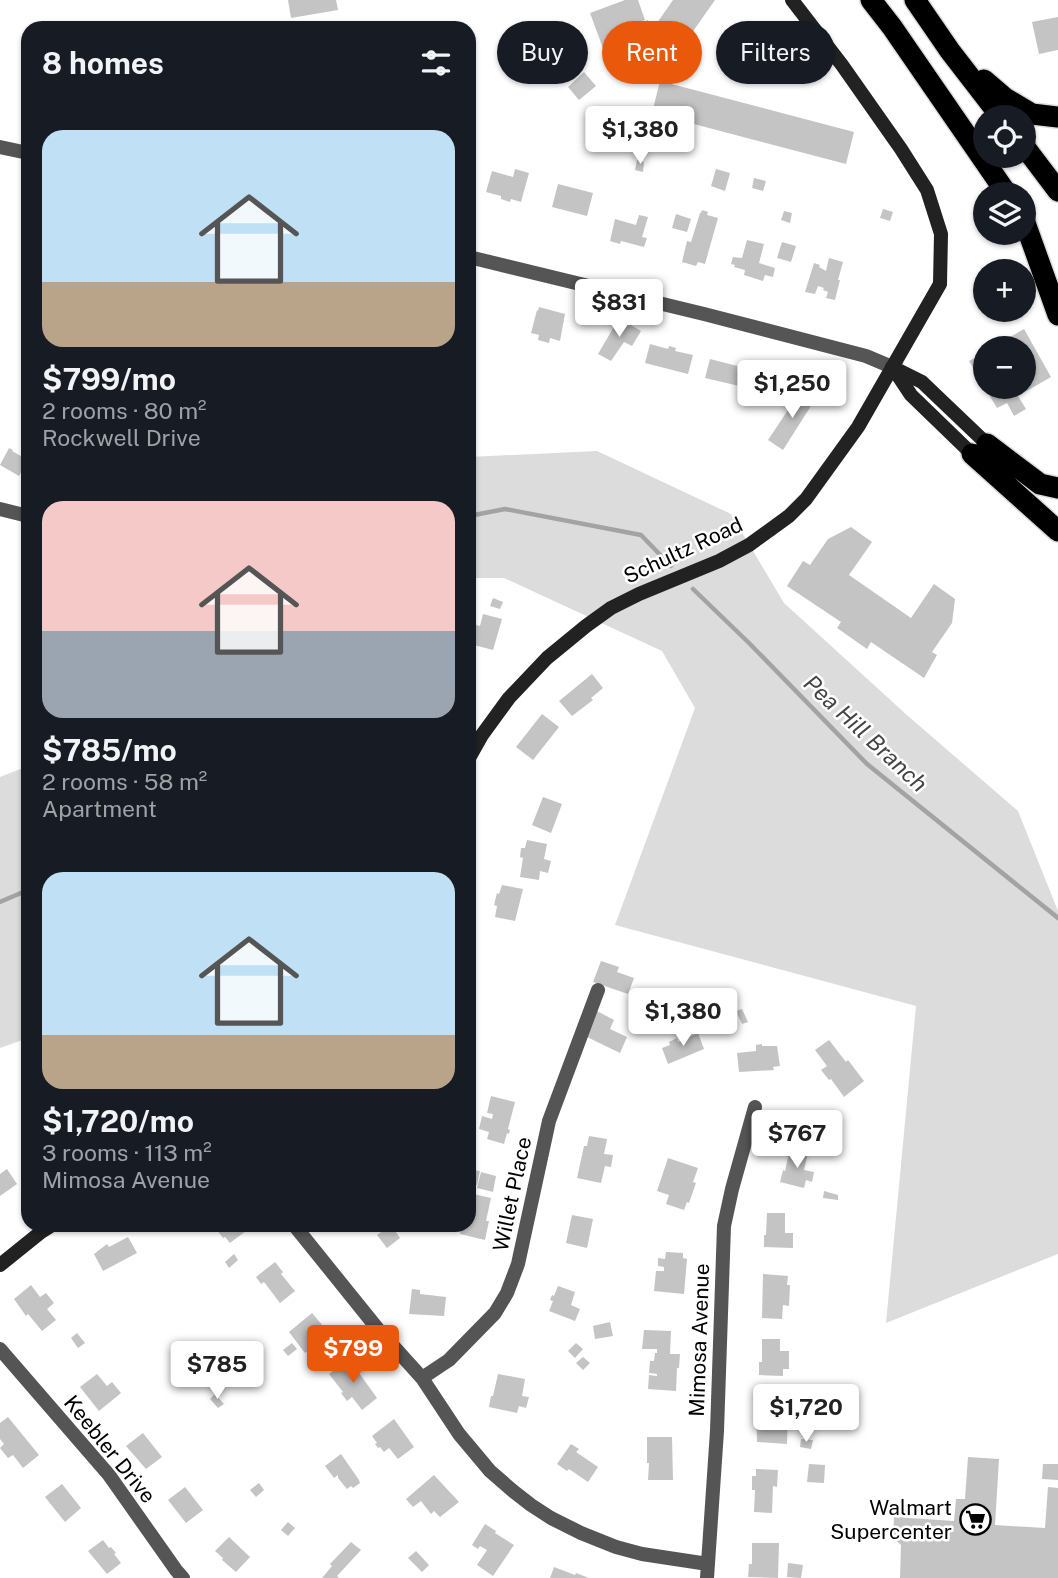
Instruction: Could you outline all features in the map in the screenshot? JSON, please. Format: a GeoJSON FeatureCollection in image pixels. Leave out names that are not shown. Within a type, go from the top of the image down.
{"type":"FeatureCollection","features":[{"type":"Feature","properties":{"kind":"highway"},"geometry":{"type":"LineString","coordinates":[[859,0],[892,27]]}},
{"type":"Feature","properties":{"kind":"highway"},"geometry":{"type":"LineString","coordinates":[[871,0],[999,182]]}},
{"type":"Feature","properties":{"kind":"highway"},"geometry":{"type":"LineString","coordinates":[[915,0],[950,51],[993,105]]}},
{"type":"Feature","properties":{"kind":"highway"},"geometry":{"type":"LineString","coordinates":[[950,51],[1005,98],[1032,114],[1058,117]]}},
{"type":"Feature","properties":{"kind":"highway"},"geometry":{"type":"LineString","coordinates":[[1036,162],[1058,191]]}},
{"type":"Feature","properties":{"kind":"highway"},"geometry":{"type":"LineString","coordinates":[[1036,237],[1058,271]]}},
{"type":"Feature","properties":{"kind":"highway"},"geometry":{"type":"LineString","coordinates":[[1033,245],[1058,315]]}},
{"type":"Feature","properties":{"kind":"highway"},"geometry":{"type":"LineString","coordinates":[[979,449],[1040,484],[1058,488]]}},
{"type":"Feature","properties":{"kind":"highway"},"geometry":{"type":"LineString","coordinates":[[979,449],[1058,531]]}},
{"type":"Feature","properties":{"kind":"street","name":"Schultz Road"},"geometry":{"type":"LineString","coordinates":[[476,746],[509,698],[547,659],[586,626],[611,608],[639,594],[719,561],[770,531],[789,516],[820,482],[858,428],[940,284],[941,234],[927,190],[842,65],[792,0]]}},
{"type":"Feature","properties":{"kind":"street"},"geometry":{"type":"LineString","coordinates":[[0,147],[21,152]]}},
{"type":"Feature","properties":{"kind":"street"},"geometry":{"type":"LineString","coordinates":[[476,259],[866,356],[892,367],[911,395],[979,449]]}},
{"type":"Feature","properties":{"kind":"street"},"geometry":{"type":"LineString","coordinates":[[0,509],[21,514]]}},
{"type":"Feature","properties":{"kind":"street","name":"Willet Place"},"geometry":{"type":"LineString","coordinates":[[422,1378],[449,1360],[495,1313],[507,1293],[518,1264],[549,1121],[598,990]]}},
{"type":"Feature","properties":{"kind":"street","name":"Mimosa Avenue"},"geometry":{"type":"LineString","coordinates":[[708,1571],[717,1431],[724,1226],[755,1107]]}},
{"type":"Feature","properties":{"kind":"street"},"geometry":{"type":"LineString","coordinates":[[0,1265],[41,1232]]}},
{"type":"Feature","properties":{"kind":"street"},"geometry":{"type":"LineString","coordinates":[[300,1232],[377,1328],[422,1378],[459,1434],[490,1471],[531,1505],[581,1533],[616,1547],[708,1571]]}},
{"type":"Feature","properties":{"kind":"street","name":"Keebler Drive"},"geometry":{"type":"LineString","coordinates":[[0,1349],[108,1475],[183,1578]]}},
{"type":"Feature","properties":{"kind":"shaded area"},"geometry":{"type":"Polygon","coordinates":[[[597,451],[731,514],[784,603],[1018,811],[1058,911],[1058,1254],[886,1323],[916,1006],[615,925],[695,708],[662,651],[504,578],[476,578],[476,457],[597,451]]]}},
{"type":"Feature","properties":{"kind":"shaded area"},"geometry":{"type":"Polygon","coordinates":[[[21,769],[21,1040],[0,1048],[0,777],[21,769]]]}},
{"type":"Feature","properties":{"kind":"building"},"geometry":{"type":"Polygon","coordinates":[[[288,0],[336,0],[338,10],[291,18],[288,0]]]}},
{"type":"Feature","properties":{"kind":"building"},"geometry":{"type":"Polygon","coordinates":[[[625,0],[638,0],[645,20],[602,21],[602,46],[590,13],[625,0]]]}},
{"type":"Feature","properties":{"kind":"building"},"geometry":{"type":"Polygon","coordinates":[[[673,0],[715,0],[700,21],[658,21],[673,0]]]}},
{"type":"Feature","properties":{"kind":"building"},"geometry":{"type":"Polygon","coordinates":[[[1058,17],[1058,50],[1039,54],[1032,22],[1058,17]]]}},
{"type":"Feature","properties":{"kind":"building"},"geometry":{"type":"Polygon","coordinates":[[[588,77],[596,86],[579,100],[568,87],[571,84],[588,84],[588,77]]]}},
{"type":"Feature","properties":{"kind":"building"},"geometry":{"type":"Polygon","coordinates":[[[659,84],[671,84],[854,132],[846,164],[652,113],[659,84]]]}},
{"type":"Feature","properties":{"kind":"building"},"geometry":{"type":"Polygon","coordinates":[[[637,160],[644,162],[643,172],[635,170],[637,160]]]}},
{"type":"Feature","properties":{"kind":"building"},"geometry":{"type":"Polygon","coordinates":[[[515,169],[529,173],[521,202],[511,199],[510,202],[486,192],[492,171],[513,177],[515,169]]]}},
{"type":"Feature","properties":{"kind":"building"},"geometry":{"type":"Polygon","coordinates":[[[716,169],[730,173],[725,191],[711,186],[716,169]]]}},
{"type":"Feature","properties":{"kind":"building"},"geometry":{"type":"Polygon","coordinates":[[[754,178],[766,181],[763,191],[752,188],[754,178]]]}},
{"type":"Feature","properties":{"kind":"building"},"geometry":{"type":"Polygon","coordinates":[[[558,184],[593,193],[587,216],[552,207],[558,184]]]}},
{"type":"Feature","properties":{"kind":"building"},"geometry":{"type":"Polygon","coordinates":[[[883,209],[893,212],[890,221],[880,218],[883,209]]]}},
{"type":"Feature","properties":{"kind":"building"},"geometry":{"type":"Polygon","coordinates":[[[702,210],[708,212],[707,215],[718,218],[705,264],[698,262],[696,266],[682,262],[687,241],[691,242],[702,210]]]}},
{"type":"Feature","properties":{"kind":"building"},"geometry":{"type":"Polygon","coordinates":[[[784,211],[792,213],[790,223],[781,220],[784,211]]]}},
{"type":"Feature","properties":{"kind":"building"},"geometry":{"type":"Polygon","coordinates":[[[676,214],[691,219],[687,232],[672,228],[676,214]]]}},
{"type":"Feature","properties":{"kind":"building"},"geometry":{"type":"Polygon","coordinates":[[[639,215],[648,217],[642,237],[647,238],[644,247],[610,241],[615,219],[636,225],[639,215]]]}},
{"type":"Feature","properties":{"kind":"building"},"geometry":{"type":"Polygon","coordinates":[[[747,240],[764,244],[759,263],[775,268],[773,277],[765,275],[763,281],[744,275],[745,270],[731,264],[733,257],[742,258],[747,240]]]}},
{"type":"Feature","properties":{"kind":"building"},"geometry":{"type":"Polygon","coordinates":[[[782,242],[796,246],[791,262],[777,258],[782,242]]]}},
{"type":"Feature","properties":{"kind":"building"},"geometry":{"type":"Polygon","coordinates":[[[829,258],[843,262],[835,300],[826,298],[828,292],[818,286],[815,294],[805,292],[814,263],[826,271],[829,258]]]}},
{"type":"Feature","properties":{"kind":"building"},"geometry":{"type":"Polygon","coordinates":[[[539,307],[565,314],[560,341],[550,338],[549,343],[538,340],[539,335],[531,333],[539,307]]]}},
{"type":"Feature","properties":{"kind":"building"},"geometry":{"type":"Polygon","coordinates":[[[619,318],[641,331],[632,346],[624,342],[611,361],[598,354],[619,318]]]}},
{"type":"Feature","properties":{"kind":"building"},"geometry":{"type":"Polygon","coordinates":[[[1024,329],[1028,336],[1012,336],[1024,329]]]}},
{"type":"Feature","properties":{"kind":"building"},"geometry":{"type":"Polygon","coordinates":[[[650,344],[668,349],[669,346],[676,348],[675,351],[693,355],[688,374],[645,363],[650,344]]]}},
{"type":"Feature","properties":{"kind":"building"},"geometry":{"type":"Polygon","coordinates":[[[1036,350],[1051,377],[1036,386],[1036,350]]]}},
{"type":"Feature","properties":{"kind":"building"},"geometry":{"type":"Polygon","coordinates":[[[710,359],[757,371],[752,389],[705,378],[710,359]]]}},
{"type":"Feature","properties":{"kind":"building"},"geometry":{"type":"Polygon","coordinates":[[[802,389],[816,398],[783,450],[768,440],[802,389]]]}},
{"type":"Feature","properties":{"kind":"building"},"geometry":{"type":"Polygon","coordinates":[[[992,399],[1020,399],[1026,409],[1014,416],[1007,403],[997,408],[992,399]]]}},
{"type":"Feature","properties":{"kind":"building"},"geometry":{"type":"Polygon","coordinates":[[[9,448],[21,456],[19,476],[0,465],[9,448]]]}},
{"type":"Feature","properties":{"kind":"building"},"geometry":{"type":"Polygon","coordinates":[[[851,527],[872,542],[849,575],[911,618],[934,584],[955,599],[952,623],[932,652],[937,655],[924,678],[871,642],[867,649],[837,628],[841,622],[787,586],[803,561],[810,565],[828,539],[851,527]]]}},
{"type":"Feature","properties":{"kind":"building"},"geometry":{"type":"Polygon","coordinates":[[[493,598],[503,602],[500,609],[490,606],[493,598]]]}},
{"type":"Feature","properties":{"kind":"building"},"geometry":{"type":"Polygon","coordinates":[[[483,614],[502,619],[493,650],[476,646],[476,625],[480,626],[483,614]]]}},
{"type":"Feature","properties":{"kind":"building"},"geometry":{"type":"Polygon","coordinates":[[[592,674],[603,688],[591,698],[593,700],[572,716],[559,701],[592,674]]]}},
{"type":"Feature","properties":{"kind":"building"},"geometry":{"type":"Polygon","coordinates":[[[542,714],[559,727],[533,760],[516,747],[542,714]]]}},
{"type":"Feature","properties":{"kind":"building"},"geometry":{"type":"Polygon","coordinates":[[[543,797],[562,804],[551,833],[532,825],[543,797]]]}},
{"type":"Feature","properties":{"kind":"building"},"geometry":{"type":"Polygon","coordinates":[[[527,840],[547,844],[544,859],[551,861],[548,873],[540,871],[539,880],[520,877],[523,858],[520,857],[521,848],[525,848],[527,840]]]}},
{"type":"Feature","properties":{"kind":"building"},"geometry":{"type":"Polygon","coordinates":[[[502,885],[523,889],[515,921],[495,917],[497,906],[494,905],[502,885]]]}},
{"type":"Feature","properties":{"kind":"building"},"geometry":{"type":"Polygon","coordinates":[[[601,961],[619,967],[617,972],[634,978],[628,994],[593,982],[601,961]]]}},
{"type":"Feature","properties":{"kind":"building"},"geometry":{"type":"Polygon","coordinates":[[[742,1009],[748,1022],[742,1024],[736,1011],[742,1009]]]}},
{"type":"Feature","properties":{"kind":"building"},"geometry":{"type":"Polygon","coordinates":[[[597,1011],[614,1020],[610,1029],[627,1037],[620,1053],[585,1036],[597,1011]]]}},
{"type":"Feature","properties":{"kind":"building"},"geometry":{"type":"Polygon","coordinates":[[[698,1033],[704,1049],[668,1064],[662,1048],[677,1038],[678,1042],[698,1033]]]}},
{"type":"Feature","properties":{"kind":"building"},"geometry":{"type":"Polygon","coordinates":[[[829,1040],[864,1081],[844,1097],[821,1070],[827,1066],[815,1050],[829,1040]]]}},
{"type":"Feature","properties":{"kind":"building"},"geometry":{"type":"Polygon","coordinates":[[[756,1045],[777,1046],[780,1066],[773,1067],[774,1070],[739,1072],[737,1053],[756,1051],[756,1045]]]}},
{"type":"Feature","properties":{"kind":"building"},"geometry":{"type":"Polygon","coordinates":[[[491,1096],[515,1102],[509,1134],[507,1133],[504,1144],[487,1139],[489,1132],[479,1129],[482,1116],[492,1119],[493,1114],[487,1113],[491,1096]]]}},
{"type":"Feature","properties":{"kind":"building"},"geometry":{"type":"Polygon","coordinates":[[[589,1136],[607,1139],[604,1154],[613,1155],[611,1167],[605,1166],[601,1183],[577,1178],[589,1136]]]}},
{"type":"Feature","properties":{"kind":"building"},"geometry":{"type":"Polygon","coordinates":[[[790,1149],[808,1153],[804,1170],[814,1172],[812,1182],[806,1180],[804,1188],[780,1182],[790,1149]]]}},
{"type":"Feature","properties":{"kind":"building"},"geometry":{"type":"Polygon","coordinates":[[[668,1158],[698,1168],[693,1182],[696,1183],[684,1210],[666,1204],[669,1195],[657,1191],[668,1158]]]}},
{"type":"Feature","properties":{"kind":"building"},"geometry":{"type":"Polygon","coordinates":[[[7,1169],[17,1184],[0,1196],[0,1174],[7,1169]]]}},
{"type":"Feature","properties":{"kind":"building"},"geometry":{"type":"Polygon","coordinates":[[[476,1170],[480,1171],[476,1185],[476,1170]]]}},
{"type":"Feature","properties":{"kind":"building"},"geometry":{"type":"Polygon","coordinates":[[[481,1172],[496,1176],[493,1192],[477,1188],[481,1172]]]}},
{"type":"Feature","properties":{"kind":"building"},"geometry":{"type":"Polygon","coordinates":[[[824,1191],[838,1195],[838,1200],[823,1198],[824,1191]]]}},
{"type":"Feature","properties":{"kind":"building"},"geometry":{"type":"Polygon","coordinates":[[[476,1195],[491,1198],[485,1240],[460,1234],[476,1232],[476,1195]]]}},
{"type":"Feature","properties":{"kind":"building"},"geometry":{"type":"Polygon","coordinates":[[[767,1213],[785,1213],[785,1233],[793,1233],[793,1248],[764,1247],[767,1213]]]}},
{"type":"Feature","properties":{"kind":"building"},"geometry":{"type":"Polygon","coordinates":[[[572,1215],[593,1219],[587,1248],[566,1243],[572,1215]]]}},
{"type":"Feature","properties":{"kind":"building"},"geometry":{"type":"Polygon","coordinates":[[[218,1232],[245,1232],[230,1243],[218,1232]]]}},
{"type":"Feature","properties":{"kind":"building"},"geometry":{"type":"Polygon","coordinates":[[[381,1232],[396,1232],[400,1238],[387,1248],[377,1235],[381,1232]]]}},
{"type":"Feature","properties":{"kind":"building"},"geometry":{"type":"Polygon","coordinates":[[[128,1237],[137,1253],[103,1271],[94,1254],[107,1244],[109,1247],[128,1237]]]}},
{"type":"Feature","properties":{"kind":"building"},"geometry":{"type":"Polygon","coordinates":[[[666,1252],[683,1253],[683,1258],[687,1259],[684,1294],[654,1291],[656,1271],[664,1271],[664,1267],[658,1266],[658,1258],[665,1259],[666,1252]]]}},
{"type":"Feature","properties":{"kind":"building"},"geometry":{"type":"Polygon","coordinates":[[[234,1254],[238,1260],[229,1268],[225,1262],[234,1254]]]}},
{"type":"Feature","properties":{"kind":"building"},"geometry":{"type":"Polygon","coordinates":[[[275,1262],[295,1291],[280,1303],[264,1282],[261,1284],[256,1277],[275,1262]]]}},
{"type":"Feature","properties":{"kind":"building"},"geometry":{"type":"Polygon","coordinates":[[[763,1274],[788,1276],[789,1306],[783,1305],[782,1319],[762,1318],[763,1274]]]}},
{"type":"Feature","properties":{"kind":"building"},"geometry":{"type":"Polygon","coordinates":[[[31,1285],[40,1297],[46,1293],[54,1303],[47,1309],[56,1320],[42,1331],[28,1314],[26,1316],[14,1299],[31,1285]]]}},
{"type":"Feature","properties":{"kind":"building"},"geometry":{"type":"Polygon","coordinates":[[[558,1286],[575,1292],[571,1305],[580,1309],[575,1321],[549,1311],[553,1301],[550,1300],[558,1286]]]}},
{"type":"Feature","properties":{"kind":"building"},"geometry":{"type":"Polygon","coordinates":[[[412,1289],[420,1290],[420,1294],[446,1297],[444,1316],[409,1314],[412,1289]]]}},
{"type":"Feature","properties":{"kind":"building"},"geometry":{"type":"Polygon","coordinates":[[[312,1313],[335,1340],[316,1355],[311,1348],[305,1353],[289,1332],[312,1313]]]}},
{"type":"Feature","properties":{"kind":"building"},"geometry":{"type":"Polygon","coordinates":[[[610,1322],[613,1336],[595,1339],[593,1326],[610,1322]]]}},
{"type":"Feature","properties":{"kind":"building"},"geometry":{"type":"Polygon","coordinates":[[[644,1330],[671,1331],[670,1354],[680,1354],[676,1391],[648,1389],[649,1375],[657,1376],[649,1373],[650,1361],[654,1361],[657,1349],[642,1349],[644,1330]]]}},
{"type":"Feature","properties":{"kind":"building"},"geometry":{"type":"Polygon","coordinates":[[[77,1333],[85,1343],[78,1348],[71,1338],[77,1333]]]}},
{"type":"Feature","properties":{"kind":"building"},"geometry":{"type":"Polygon","coordinates":[[[762,1339],[780,1339],[780,1351],[789,1351],[789,1369],[783,1369],[783,1376],[759,1375],[762,1339]]]}},
{"type":"Feature","properties":{"kind":"building"},"geometry":{"type":"Polygon","coordinates":[[[292,1343],[297,1349],[288,1356],[283,1350],[292,1343]]]}},
{"type":"Feature","properties":{"kind":"building"},"geometry":{"type":"Polygon","coordinates":[[[576,1343],[583,1349],[575,1358],[568,1351],[576,1343]]]}},
{"type":"Feature","properties":{"kind":"building"},"geometry":{"type":"Polygon","coordinates":[[[583,1357],[590,1363],[583,1370],[576,1363],[583,1357]]]}},
{"type":"Feature","properties":{"kind":"building"},"geometry":{"type":"Polygon","coordinates":[[[349,1359],[377,1398],[362,1410],[352,1397],[347,1401],[329,1374],[349,1359]]]}},
{"type":"Feature","properties":{"kind":"building"},"geometry":{"type":"Polygon","coordinates":[[[97,1374],[107,1386],[112,1382],[121,1393],[99,1411],[80,1387],[97,1374]]]}},
{"type":"Feature","properties":{"kind":"building"},"geometry":{"type":"Polygon","coordinates":[[[498,1374],[525,1379],[522,1396],[529,1397],[526,1408],[519,1406],[517,1413],[489,1407],[498,1374]]]}},
{"type":"Feature","properties":{"kind":"building"},"geometry":{"type":"Polygon","coordinates":[[[215,1394],[224,1404],[218,1408],[210,1399],[215,1394]]]}},
{"type":"Feature","properties":{"kind":"building"},"geometry":{"type":"Polygon","coordinates":[[[756,1404],[773,1404],[773,1407],[782,1407],[782,1414],[788,1414],[787,1444],[757,1442],[756,1404]]]}},
{"type":"Feature","properties":{"kind":"building"},"geometry":{"type":"Polygon","coordinates":[[[8,1417],[39,1455],[23,1468],[13,1455],[8,1458],[0,1448],[4,1444],[0,1439],[0,1423],[8,1417]]]}},
{"type":"Feature","properties":{"kind":"building"},"geometry":{"type":"Polygon","coordinates":[[[394,1419],[414,1447],[398,1459],[389,1448],[384,1452],[378,1448],[372,1436],[394,1419]]]}},
{"type":"Feature","properties":{"kind":"building"},"geometry":{"type":"Polygon","coordinates":[[[143,1433],[162,1457],[146,1469],[126,1446],[143,1433]]]}},
{"type":"Feature","properties":{"kind":"building"},"geometry":{"type":"Polygon","coordinates":[[[647,1437],[672,1437],[673,1480],[648,1480],[647,1437]]]}},
{"type":"Feature","properties":{"kind":"building"},"geometry":{"type":"Polygon","coordinates":[[[801,1439],[813,1440],[811,1449],[800,1447],[801,1439]]]}},
{"type":"Feature","properties":{"kind":"building"},"geometry":{"type":"Polygon","coordinates":[[[571,1444],[579,1449],[576,1452],[598,1467],[588,1482],[557,1464],[571,1444]]]}},
{"type":"Feature","properties":{"kind":"building"},"geometry":{"type":"Polygon","coordinates":[[[341,1454],[359,1480],[360,1483],[353,1488],[351,1486],[347,1489],[338,1475],[334,1478],[325,1466],[341,1454]]]}},
{"type":"Feature","properties":{"kind":"building","name":"Walmart Supercenter"},"geometry":{"type":"Polygon","coordinates":[[[968,1457],[999,1459],[995,1525],[1045,1528],[1048,1487],[1058,1488],[1058,1578],[900,1578],[901,1545],[893,1538],[894,1517],[954,1521],[956,1499],[965,1499],[968,1457]]]}},
{"type":"Feature","properties":{"kind":"building"},"geometry":{"type":"Polygon","coordinates":[[[809,1464],[825,1465],[824,1483],[807,1482],[809,1464]]]}},
{"type":"Feature","properties":{"kind":"building"},"geometry":{"type":"Polygon","coordinates":[[[1043,1464],[1058,1464],[1058,1480],[1042,1479],[1043,1464]]]}},
{"type":"Feature","properties":{"kind":"building"},"geometry":{"type":"Polygon","coordinates":[[[756,1469],[778,1470],[777,1487],[773,1486],[772,1513],[754,1512],[755,1490],[752,1490],[752,1476],[756,1476],[756,1469]]]}},
{"type":"Feature","properties":{"kind":"building"},"geometry":{"type":"Polygon","coordinates":[[[434,1475],[459,1502],[440,1517],[434,1511],[431,1514],[421,1501],[413,1507],[406,1499],[434,1475]]]}},
{"type":"Feature","properties":{"kind":"building"},"geometry":{"type":"Polygon","coordinates":[[[259,1483],[264,1490],[256,1497],[250,1490],[259,1483]]]}},
{"type":"Feature","properties":{"kind":"building"},"geometry":{"type":"Polygon","coordinates":[[[62,1484],[81,1508],[65,1522],[45,1497],[62,1484]]]}},
{"type":"Feature","properties":{"kind":"building"},"geometry":{"type":"Polygon","coordinates":[[[185,1487],[203,1510],[186,1523],[168,1500],[185,1487]]]}},
{"type":"Feature","properties":{"kind":"building"},"geometry":{"type":"Polygon","coordinates":[[[288,1522],[295,1528],[288,1536],[281,1530],[288,1522]]]}},
{"type":"Feature","properties":{"kind":"building"},"geometry":{"type":"Polygon","coordinates":[[[485,1524],[514,1545],[493,1576],[477,1565],[487,1550],[472,1545],[485,1524]]]}},
{"type":"Feature","properties":{"kind":"building"},"geometry":{"type":"Polygon","coordinates":[[[229,1537],[250,1557],[236,1572],[215,1551],[229,1537]]]}},
{"type":"Feature","properties":{"kind":"building"},"geometry":{"type":"Polygon","coordinates":[[[103,1540],[116,1553],[114,1554],[121,1563],[107,1574],[88,1551],[103,1540]]]}},
{"type":"Feature","properties":{"kind":"building"},"geometry":{"type":"Polygon","coordinates":[[[351,1542],[361,1550],[337,1576],[339,1578],[322,1578],[332,1566],[330,1564],[351,1542]]]}},
{"type":"Feature","properties":{"kind":"building"},"geometry":{"type":"Polygon","coordinates":[[[752,1543],[779,1543],[778,1578],[748,1577],[749,1564],[752,1564],[752,1543]]]}},
{"type":"Feature","properties":{"kind":"building"},"geometry":{"type":"Polygon","coordinates":[[[416,1551],[429,1565],[422,1572],[408,1558],[416,1551]]]}},
{"type":"Feature","properties":{"kind":"building"},"geometry":{"type":"Polygon","coordinates":[[[788,1563],[803,1565],[801,1578],[787,1577],[788,1563]]]}},
{"type":"Feature","properties":{"kind":"building"},"geometry":{"type":"Polygon","coordinates":[[[554,1567],[575,1575],[576,1573],[589,1578],[550,1578],[554,1567]]]}},
{"type":"Feature","properties":{"kind":"waterway","name":"Pea Hill Branch"},"geometry":{"type":"LineString","coordinates":[[476,515],[505,509],[641,535],[671,566]]}},
{"type":"Feature","properties":{"kind":"waterway","name":"Pea Hill Branch"},"geometry":{"type":"LineString","coordinates":[[693,589],[867,764],[1058,918]]}},
{"type":"Feature","properties":{"kind":"waterway","name":"Pea Hill Branch"},"geometry":{"type":"LineString","coordinates":[[0,902],[21,893]]}},
{"type":"Feature","properties":{"kind":"place","name":"Walmart Supercenter"},"geometry":{"type":"Point","coordinates":[975,1519]}}]}
